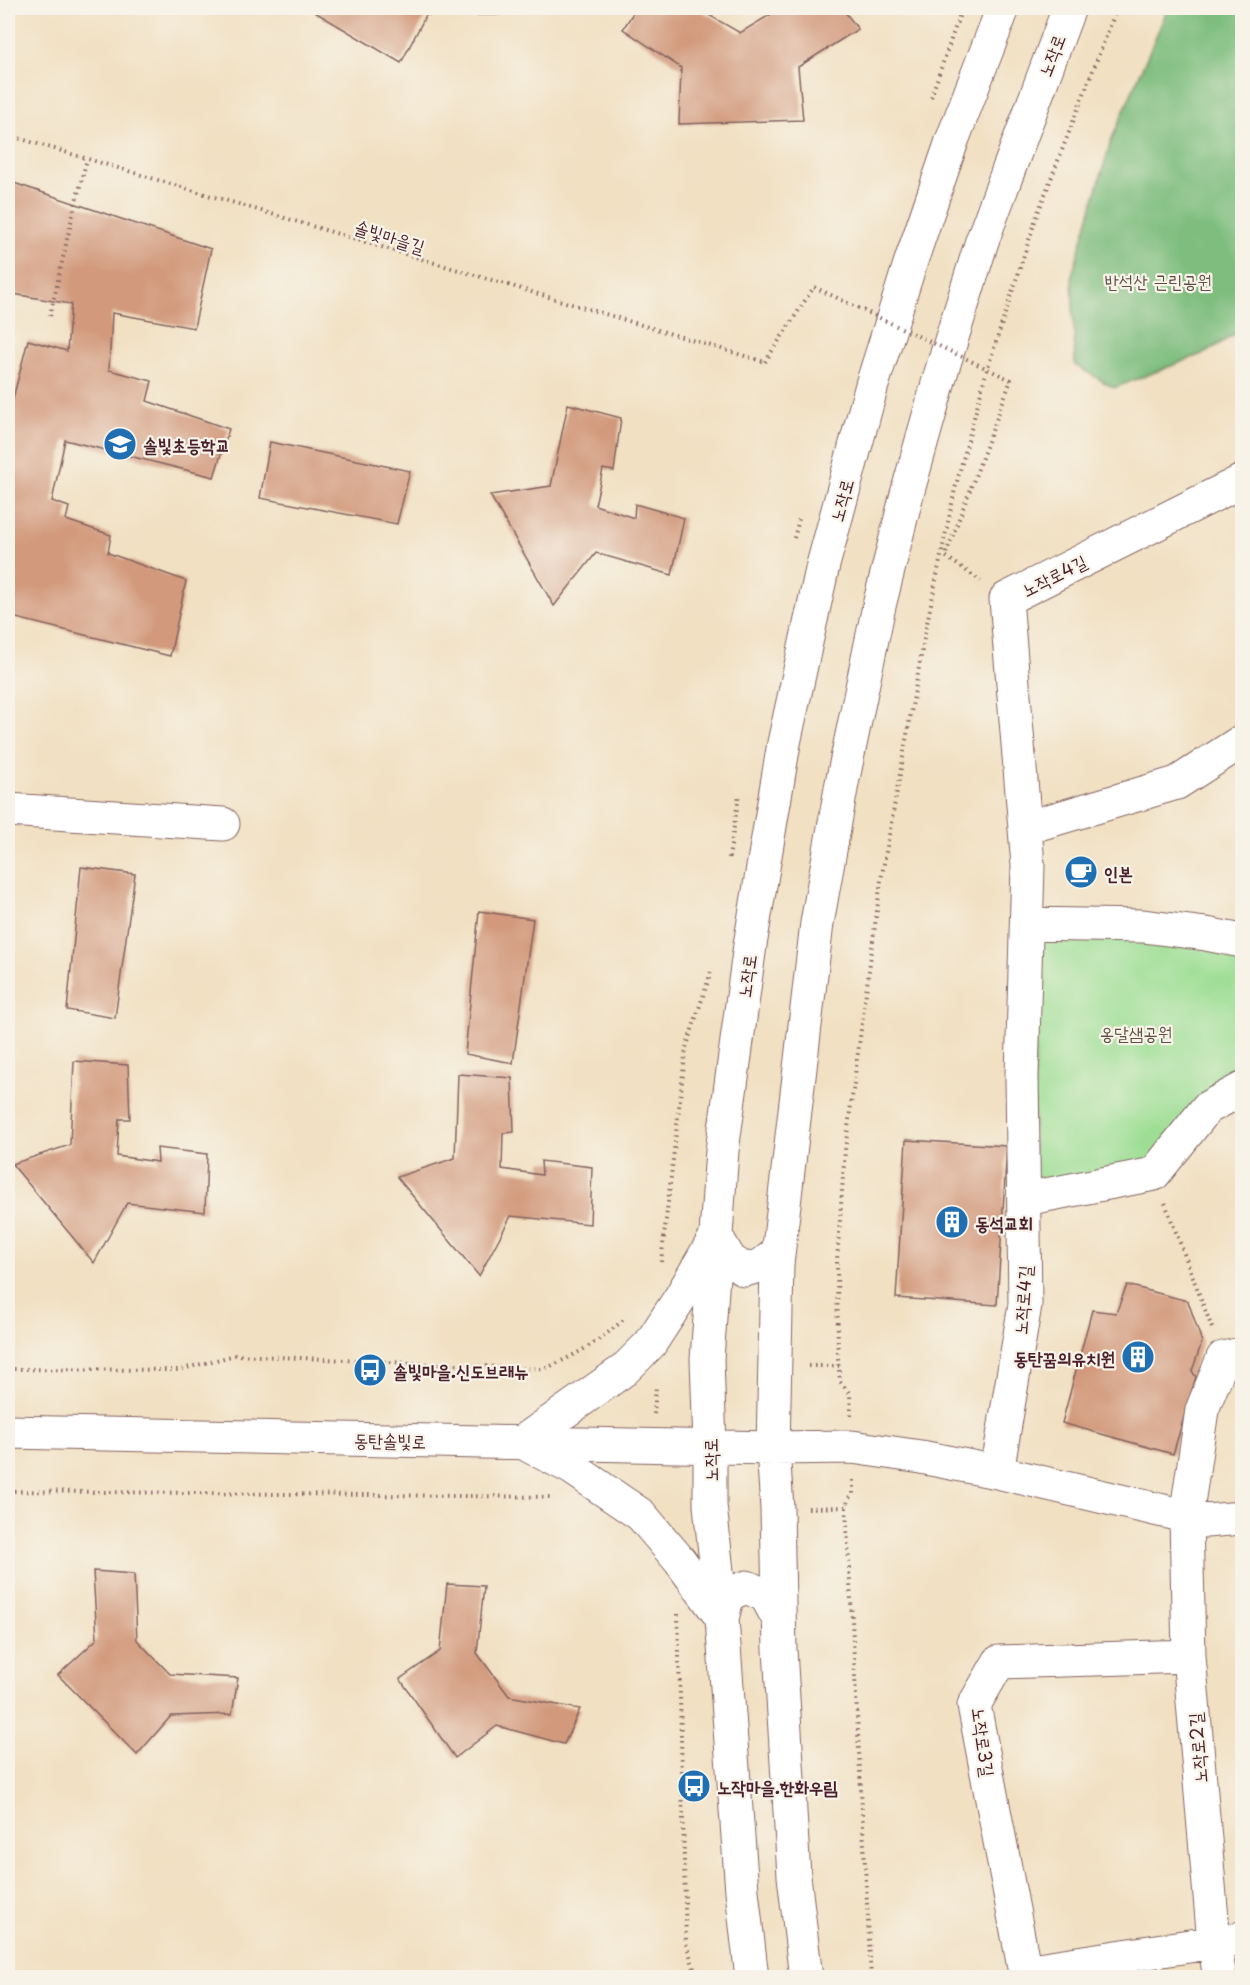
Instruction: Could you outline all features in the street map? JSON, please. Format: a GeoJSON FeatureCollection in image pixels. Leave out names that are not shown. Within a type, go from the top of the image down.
{"type":"FeatureCollection","features":[{"type":"Feature","properties":{"kind":"street","name":"노작로"},"geometry":{"type":"LineString","coordinates":[[752,1977],[742,1891],[722,1618],[710,1505],[711,1446],[707,1359],[722,1151],[750,945],[784,743],[823,565],[872,385],[910,264],[952,138],[1003,8]]}},
{"type":"Feature","properties":{"kind":"street","name":"노작로"},"geometry":{"type":"LineString","coordinates":[[806,1977],[794,1876],[773,1448],[778,1252],[818,923],[842,783],[879,606],[941,373],[982,241],[1069,8]]}},
{"type":"Feature","properties":{"kind":"street","name":"노작로4길"},"geometry":{"type":"LineString","coordinates":[[997,1472],[1025,1305],[1022,1076],[1028,865],[1006,599],[1242,481]]}},
{"type":"Feature","properties":{"kind":"street"},"geometry":{"type":"LineString","coordinates":[[1025,828],[1177,783],[1242,741]]}},
{"type":"Feature","properties":{"kind":"street"},"geometry":{"type":"LineString","coordinates":[[8,810],[224,824]]}},
{"type":"Feature","properties":{"kind":"street"},"geometry":{"type":"LineString","coordinates":[[1027,924],[1143,926],[1242,941]]}},
{"type":"Feature","properties":{"kind":"street"},"geometry":{"type":"LineString","coordinates":[[1025,1199],[1154,1174],[1207,1108],[1242,1089]]}},
{"type":"Feature","properties":{"kind":"street"},"geometry":{"type":"LineString","coordinates":[[722,1618],[641,1515],[572,1468],[522,1442],[624,1370],[650,1344],[680,1299],[716,1236],[730,1260],[745,1270],[762,1265],[778,1252]]}},
{"type":"Feature","properties":{"kind":"street"},"geometry":{"type":"LineString","coordinates":[[1186,1517],[1202,1410],[1233,1356]]}},
{"type":"Feature","properties":{"kind":"street","name":"동탄솔빛로"},"geometry":{"type":"LineString","coordinates":[[8,1432],[773,1448]]}},
{"type":"Feature","properties":{"kind":"street"},"geometry":{"type":"LineString","coordinates":[[773,1448],[852,1447],[921,1457],[997,1472],[1206,1521],[1242,1518]]}},
{"type":"Feature","properties":{"kind":"street","name":"노작로2길"},"geometry":{"type":"LineString","coordinates":[[1186,1517],[1189,1656],[1228,1940],[1220,1977]]}},
{"type":"Feature","properties":{"kind":"street"},"geometry":{"type":"LineString","coordinates":[[722,1618],[728,1594],[747,1587],[765,1596],[780,1620]]}},
{"type":"Feature","properties":{"kind":"street","name":"노작로3길"},"geometry":{"type":"LineString","coordinates":[[1025,1974],[974,1705],[999,1662],[1189,1656]]}},
{"type":"Feature","properties":{"kind":"street"},"geometry":{"type":"LineString","coordinates":[[1025,1974],[1228,1940]]}},
{"type":"Feature","properties":{"kind":"path"},"geometry":{"type":"LineString","coordinates":[[929,103],[962,8]]}},
{"type":"Feature","properties":{"kind":"path"},"geometry":{"type":"LineString","coordinates":[[850,1394],[840,1381],[838,1358],[837,1260],[845,1150],[881,880],[926,628],[955,489],[986,373],[1037,215],[1117,8]]}},
{"type":"Feature","properties":{"kind":"path","name":"솔빛마을길"},"geometry":{"type":"LineString","coordinates":[[8,135],[765,362],[814,287],[1011,380],[945,556],[1006,599]]}},
{"type":"Feature","properties":{"kind":"path"},"geometry":{"type":"LineString","coordinates":[[50,316],[87,159]]}},
{"type":"Feature","properties":{"kind":"path"},"geometry":{"type":"LineString","coordinates":[[861,310],[864,299]]}},
{"type":"Feature","properties":{"kind":"path"},"geometry":{"type":"LineString","coordinates":[[793,542],[802,508]]}},
{"type":"Feature","properties":{"kind":"path"},"geometry":{"type":"LineString","coordinates":[[727,869],[740,789]]}},
{"type":"Feature","properties":{"kind":"path"},"geometry":{"type":"LineString","coordinates":[[661,1267],[686,1048],[715,961]]}},
{"type":"Feature","properties":{"kind":"path"},"geometry":{"type":"LineString","coordinates":[[1154,1174],[1233,1356]]}},
{"type":"Feature","properties":{"kind":"path"},"geometry":{"type":"LineString","coordinates":[[8,1369],[179,1370],[235,1355],[544,1369],[576,1355],[611,1331],[626,1317]]}},
{"type":"Feature","properties":{"kind":"path"},"geometry":{"type":"LineString","coordinates":[[8,1491],[556,1497]]}},
{"type":"Feature","properties":{"kind":"path"},"geometry":{"type":"LineString","coordinates":[[853,1495],[849,1498],[846,1507],[871,1977]]}},
{"type":"Feature","properties":{"kind":"path"},"geometry":{"type":"LineString","coordinates":[[678,1610],[686,1943],[697,1977]]}},
{"type":"Feature","properties":{"kind":"green space","name":"반석산 근린공원"},"geometry":{"type":"Polygon","coordinates":[[[1168,8],[1242,8],[1242,329],[1207,352],[1114,388],[1075,365],[1072,275],[1111,141],[1168,8]]]}},
{"type":"Feature","properties":{"kind":"green space","name":"옹달샘공원"},"geometry":{"type":"Polygon","coordinates":[[[1036,928],[1242,946],[1242,1084],[1156,1166],[1033,1189],[1036,928]]]}},
{"type":"Feature","properties":{"kind":"building"},"geometry":{"type":"Polygon","coordinates":[[[308,8],[496,8],[497,15],[426,15],[401,63],[308,8]]]}},
{"type":"Feature","properties":{"kind":"building"},"geometry":{"type":"Polygon","coordinates":[[[636,8],[697,8],[740,33],[781,8],[842,8],[858,29],[798,67],[803,120],[679,124],[681,68],[623,29],[636,8]]]}},
{"type":"Feature","properties":{"kind":"building"},"geometry":{"type":"Polygon","coordinates":[[[8,181],[211,249],[194,328],[112,313],[109,370],[152,381],[147,401],[229,429],[214,477],[65,440],[52,501],[69,507],[66,520],[111,535],[108,553],[186,581],[170,656],[8,616],[8,418],[28,340],[67,351],[71,304],[8,293],[8,181]]]}},
{"type":"Feature","properties":{"kind":"building"},"geometry":{"type":"Polygon","coordinates":[[[568,404],[621,418],[614,471],[603,469],[595,505],[634,518],[635,504],[684,518],[672,575],[596,553],[554,606],[490,495],[551,486],[568,404]]]}},
{"type":"Feature","properties":{"kind":"building"},"geometry":{"type":"Polygon","coordinates":[[[270,442],[410,471],[397,524],[260,498],[270,442]]]}},
{"type":"Feature","properties":{"kind":"building"},"geometry":{"type":"Polygon","coordinates":[[[81,867],[135,874],[115,1018],[67,1010],[81,867]]]}},
{"type":"Feature","properties":{"kind":"building"},"geometry":{"type":"Polygon","coordinates":[[[479,911],[533,919],[513,1063],[465,1054],[479,911]]]}},
{"type":"Feature","properties":{"kind":"building"},"geometry":{"type":"Polygon","coordinates":[[[74,1061],[128,1065],[130,1119],[119,1119],[117,1156],[158,1162],[157,1148],[207,1154],[205,1212],[127,1203],[94,1263],[12,1164],[70,1145],[74,1061]]]}},
{"type":"Feature","properties":{"kind":"building"},"geometry":{"type":"Polygon","coordinates":[[[458,1074],[512,1078],[514,1132],[503,1133],[502,1169],[542,1175],[541,1161],[592,1167],[590,1224],[511,1216],[479,1276],[397,1177],[455,1158],[458,1074]]]}},
{"type":"Feature","properties":{"kind":"building","name":"동석교회"},"geometry":{"type":"Polygon","coordinates":[[[906,1140],[1007,1146],[997,1305],[896,1298],[906,1140]]]}},
{"type":"Feature","properties":{"kind":"building","name":"동탄꿈의유치원"},"geometry":{"type":"Polygon","coordinates":[[[1127,1285],[1188,1301],[1202,1342],[1192,1371],[1196,1377],[1173,1454],[1062,1423],[1092,1310],[1116,1313],[1127,1285]]]}},
{"type":"Feature","properties":{"kind":"building"},"geometry":{"type":"Polygon","coordinates":[[[93,1571],[134,1574],[137,1640],[170,1674],[238,1678],[232,1714],[171,1716],[137,1755],[58,1675],[97,1639],[93,1571]]]}},
{"type":"Feature","properties":{"kind":"building"},"geometry":{"type":"Polygon","coordinates":[[[447,1584],[484,1586],[477,1653],[509,1696],[580,1709],[564,1744],[497,1726],[455,1758],[400,1679],[440,1651],[447,1584]]]}},
{"type":"Feature","properties":{"kind":"place","name":"솔빛초등학교"},"geometry":{"type":"Point","coordinates":[120,444]}},
{"type":"Feature","properties":{"kind":"place","name":"인본"},"geometry":{"type":"Point","coordinates":[1081,872]}},
{"type":"Feature","properties":{"kind":"place","name":"동석교회"},"geometry":{"type":"Point","coordinates":[952,1222]}},
{"type":"Feature","properties":{"kind":"place","name":"동탄꿈의유치원"},"geometry":{"type":"Point","coordinates":[1138,1357]}},
{"type":"Feature","properties":{"kind":"place","name":"솔빛마을.신도브래뉴"},"geometry":{"type":"Point","coordinates":[370,1370]}},
{"type":"Feature","properties":{"kind":"place","name":"노작마을.한화우림"},"geometry":{"type":"Point","coordinates":[694,1786]}}]}
